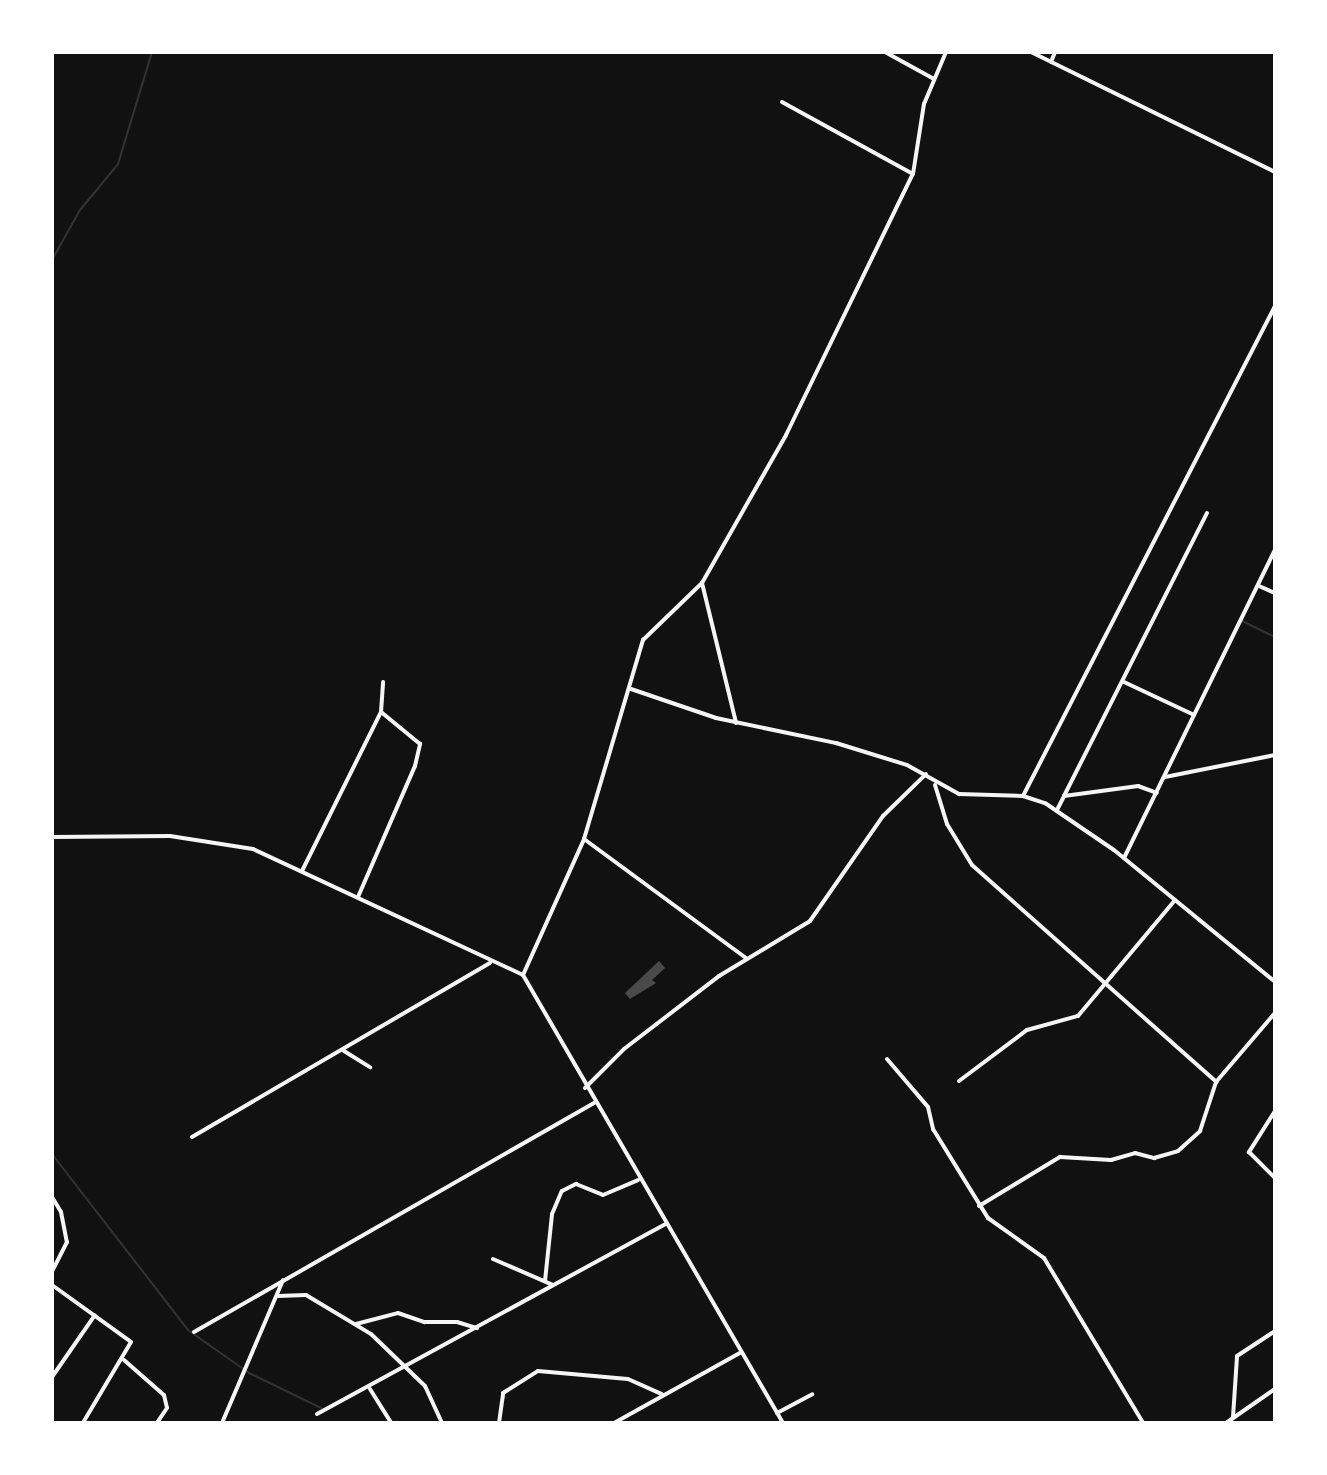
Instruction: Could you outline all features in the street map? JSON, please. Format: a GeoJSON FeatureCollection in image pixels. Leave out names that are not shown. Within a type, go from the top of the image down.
{"type":"FeatureCollection","features":[{"type":"Feature","properties":{"kind":"street"},"geometry":{"type":"LineString","coordinates":[[885,52],[934,79]]}},
{"type":"Feature","properties":{"kind":"street"},"geometry":{"type":"LineString","coordinates":[[523,975],[584,839],[648,630],[702,583],[786,435],[913,174],[924,104],[946,52]]}},
{"type":"Feature","properties":{"kind":"street"},"geometry":{"type":"LineString","coordinates":[[1031,52],[1275,172]]}},
{"type":"Feature","properties":{"kind":"street"},"geometry":{"type":"LineString","coordinates":[[1051,62],[1055,52]]}},
{"type":"Feature","properties":{"kind":"street"},"geometry":{"type":"LineString","coordinates":[[782,102],[913,174]]}},
{"type":"Feature","properties":{"kind":"street"},"geometry":{"type":"LineString","coordinates":[[1023,796],[1275,306]]}},
{"type":"Feature","properties":{"kind":"street"},"geometry":{"type":"LineString","coordinates":[[1057,810],[1207,513]]}},
{"type":"Feature","properties":{"kind":"street"},"geometry":{"type":"LineString","coordinates":[[1124,858],[1275,550]]}},
{"type":"Feature","properties":{"kind":"street"},"geometry":{"type":"LineString","coordinates":[[702,583],[736,723]]}},
{"type":"Feature","properties":{"kind":"street"},"geometry":{"type":"LineString","coordinates":[[1258,585],[1275,593]]}},
{"type":"Feature","properties":{"kind":"street"},"geometry":{"type":"LineString","coordinates":[[302,871],[381,712],[383,682]]}},
{"type":"Feature","properties":{"kind":"street"},"geometry":{"type":"LineString","coordinates":[[1124,682],[1194,715]]}},
{"type":"Feature","properties":{"kind":"street"},"geometry":{"type":"LineString","coordinates":[[631,689],[736,723],[836,743],[926,774],[935,785],[947,824],[972,865],[1104,986],[1216,1082]]}},
{"type":"Feature","properties":{"kind":"street"},"geometry":{"type":"LineString","coordinates":[[358,897],[415,766],[420,744],[381,712]]}},
{"type":"Feature","properties":{"kind":"street"},"geometry":{"type":"LineString","coordinates":[[1165,777],[1275,755]]}},
{"type":"Feature","properties":{"kind":"street"},"geometry":{"type":"LineString","coordinates":[[585,1088],[624,1049],[747,959],[810,921],[874,828],[926,774]]}},
{"type":"Feature","properties":{"kind":"street"},"geometry":{"type":"LineString","coordinates":[[935,785],[974,797],[1023,796],[1057,810],[1124,858],[1275,982]]}},
{"type":"Feature","properties":{"kind":"street"},"geometry":{"type":"LineString","coordinates":[[1064,796],[1132,786],[1157,793]]}},
{"type":"Feature","properties":{"kind":"street"},"geometry":{"type":"LineString","coordinates":[[52,837],[204,839],[253,849],[490,963],[523,975],[638,1180],[667,1223],[783,1423]]}},
{"type":"Feature","properties":{"kind":"street"},"geometry":{"type":"LineString","coordinates":[[584,839],[747,959]]}},
{"type":"Feature","properties":{"kind":"street"},"geometry":{"type":"LineString","coordinates":[[959,1081],[1027,1030],[1073,1020],[1175,900]]}},
{"type":"Feature","properties":{"kind":"street"},"geometry":{"type":"LineString","coordinates":[[192,1137],[490,963]]}},
{"type":"Feature","properties":{"kind":"street"},"geometry":{"type":"LineString","coordinates":[[979,1206],[1060,1157],[1111,1160],[1135,1153],[1154,1158],[1178,1151],[1200,1131],[1216,1082],[1275,1013]]}},
{"type":"Feature","properties":{"kind":"street"},"geometry":{"type":"LineString","coordinates":[[344,1051],[370,1067]]}},
{"type":"Feature","properties":{"kind":"street"},"geometry":{"type":"LineString","coordinates":[[887,1059],[928,1107],[929,1122],[979,1206],[1044,1258],[1143,1423]]}},
{"type":"Feature","properties":{"kind":"street"},"geometry":{"type":"LineString","coordinates":[[194,1332],[595,1102]]}},
{"type":"Feature","properties":{"kind":"street"},"geometry":{"type":"LineString","coordinates":[[1275,1111],[1249,1152],[1275,1178]]}},
{"type":"Feature","properties":{"kind":"street"},"geometry":{"type":"LineString","coordinates":[[545,1281],[552,1214],[562,1191],[576,1184],[603,1195],[638,1180]]}},
{"type":"Feature","properties":{"kind":"street"},"geometry":{"type":"LineString","coordinates":[[52,1197],[61,1212],[67,1242],[53,1269]]}},
{"type":"Feature","properties":{"kind":"street"},"geometry":{"type":"LineString","coordinates":[[317,1414],[370,1389],[667,1223]]}},
{"type":"Feature","properties":{"kind":"street"},"geometry":{"type":"LineString","coordinates":[[493,1259],[555,1285]]}},
{"type":"Feature","properties":{"kind":"street"},"geometry":{"type":"LineString","coordinates":[[222,1423],[246,1371],[251,1345],[278,1296],[283,1280]]}},
{"type":"Feature","properties":{"kind":"street"},"geometry":{"type":"LineString","coordinates":[[52,1285],[129,1337],[124,1360],[83,1423]]}},
{"type":"Feature","properties":{"kind":"street"},"geometry":{"type":"LineString","coordinates":[[278,1296],[306,1295],[356,1324],[407,1368],[432,1397],[442,1423]]}},
{"type":"Feature","properties":{"kind":"street"},"geometry":{"type":"LineString","coordinates":[[356,1324],[398,1313],[424,1322],[457,1322],[478,1329]]}},
{"type":"Feature","properties":{"kind":"street"},"geometry":{"type":"LineString","coordinates":[[52,1377],[95,1315]]}},
{"type":"Feature","properties":{"kind":"street"},"geometry":{"type":"LineString","coordinates":[[1233,1417],[1237,1356],[1275,1331]]}},
{"type":"Feature","properties":{"kind":"street"},"geometry":{"type":"LineString","coordinates":[[614,1423],[740,1353]]}},
{"type":"Feature","properties":{"kind":"street"},"geometry":{"type":"LineString","coordinates":[[124,1360],[164,1395],[167,1408],[157,1423]]}},
{"type":"Feature","properties":{"kind":"street"},"geometry":{"type":"LineString","coordinates":[[499,1423],[503,1393],[538,1371],[628,1379],[662,1394]]}},
{"type":"Feature","properties":{"kind":"street"},"geometry":{"type":"LineString","coordinates":[[370,1389],[391,1423]]}},
{"type":"Feature","properties":{"kind":"street"},"geometry":{"type":"LineString","coordinates":[[1226,1423],[1275,1389]]}},
{"type":"Feature","properties":{"kind":"street"},"geometry":{"type":"LineString","coordinates":[[777,1413],[812,1394]]}},
{"type":"Feature","properties":{"kind":"building"},"geometry":{"type":"Polygon","coordinates":[[[659,961],[665,968],[652,980],[656,983],[630,999],[625,993],[659,961]]]}},
{"type":"Feature","properties":{"kind":"waterway"},"geometry":{"type":"LineString","coordinates":[[52,260],[80,210],[118,164],[152,52]]}},
{"type":"Feature","properties":{"kind":"waterway"},"geometry":{"type":"LineString","coordinates":[[1242,621],[1275,637]]}},
{"type":"Feature","properties":{"kind":"waterway"},"geometry":{"type":"LineString","coordinates":[[52,1154],[188,1330],[249,1373],[321,1408]]}}]}
